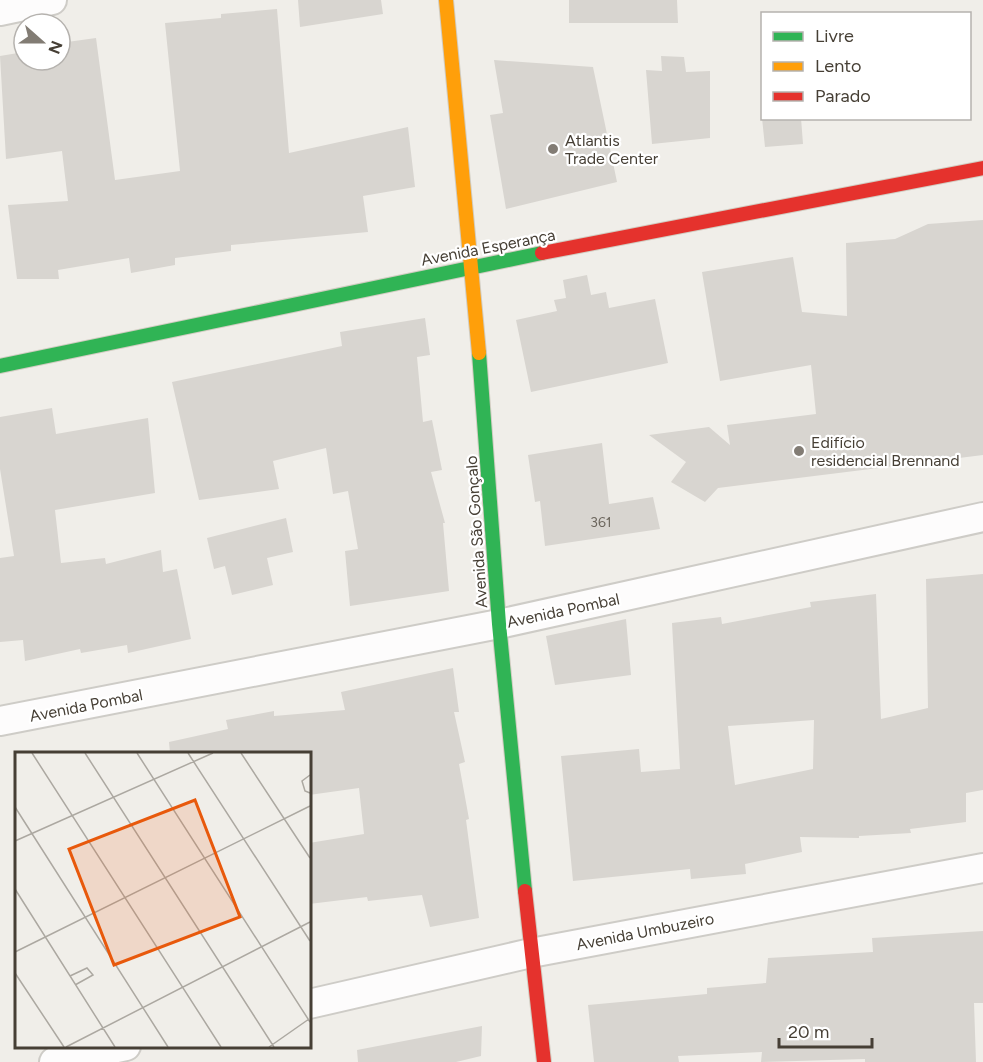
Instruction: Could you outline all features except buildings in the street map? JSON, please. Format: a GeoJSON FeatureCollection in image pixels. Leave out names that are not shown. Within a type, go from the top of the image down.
{"type":"FeatureCollection","features":[{"type":"Feature","properties":{"kind":"street"},"geometry":{"type":"LineString","coordinates":[[0,11],[52,0]]}},
{"type":"Feature","properties":{"kind":"street","name":"Avenida São Gonçalo"},"geometry":{"type":"LineString","coordinates":[[446,0],[472,266],[499,624],[544,1062]]}},
{"type":"Feature","properties":{"kind":"street","name":"Avenida Esperança"},"geometry":{"type":"LineString","coordinates":[[0,366],[472,266],[983,168]]}},
{"type":"Feature","properties":{"kind":"street","name":"Avenida Pombal"},"geometry":{"type":"LineString","coordinates":[[0,721],[499,624],[983,517]]}},
{"type":"Feature","properties":{"kind":"street","name":"Avenida Umbuzeiro"},"geometry":{"type":"LineString","coordinates":[[310,1004],[531,953],[983,868]]}},
{"type":"Feature","properties":{"kind":"street"},"geometry":{"type":"LineString","coordinates":[[54,1062],[122,1047]]}},
{"type":"Feature","properties":{"kind":"traffic: fast"},"geometry":{"type":"LineString","coordinates":[[0,366],[542,253]]}},
{"type":"Feature","properties":{"kind":"traffic: fast"},"geometry":{"type":"LineString","coordinates":[[479,353],[499,624],[525,891]]}},
{"type":"Feature","properties":{"kind":"traffic: slow"},"geometry":{"type":"LineString","coordinates":[[446,0],[479,353]]}},
{"type":"Feature","properties":{"kind":"traffic: jam"},"geometry":{"type":"LineString","coordinates":[[542,253],[983,168]]}},
{"type":"Feature","properties":{"kind":"traffic: jam"},"geometry":{"type":"LineString","coordinates":[[525,891],[544,1062]]}},
{"type":"Feature","properties":{"kind":"place","name":"Atlantis Trade Center"},"geometry":{"type":"Point","coordinates":[553,149]}},
{"type":"Feature","properties":{"kind":"place","name":"Edifício residencial Brennand"},"geometry":{"type":"Point","coordinates":[799,451]}}]}
